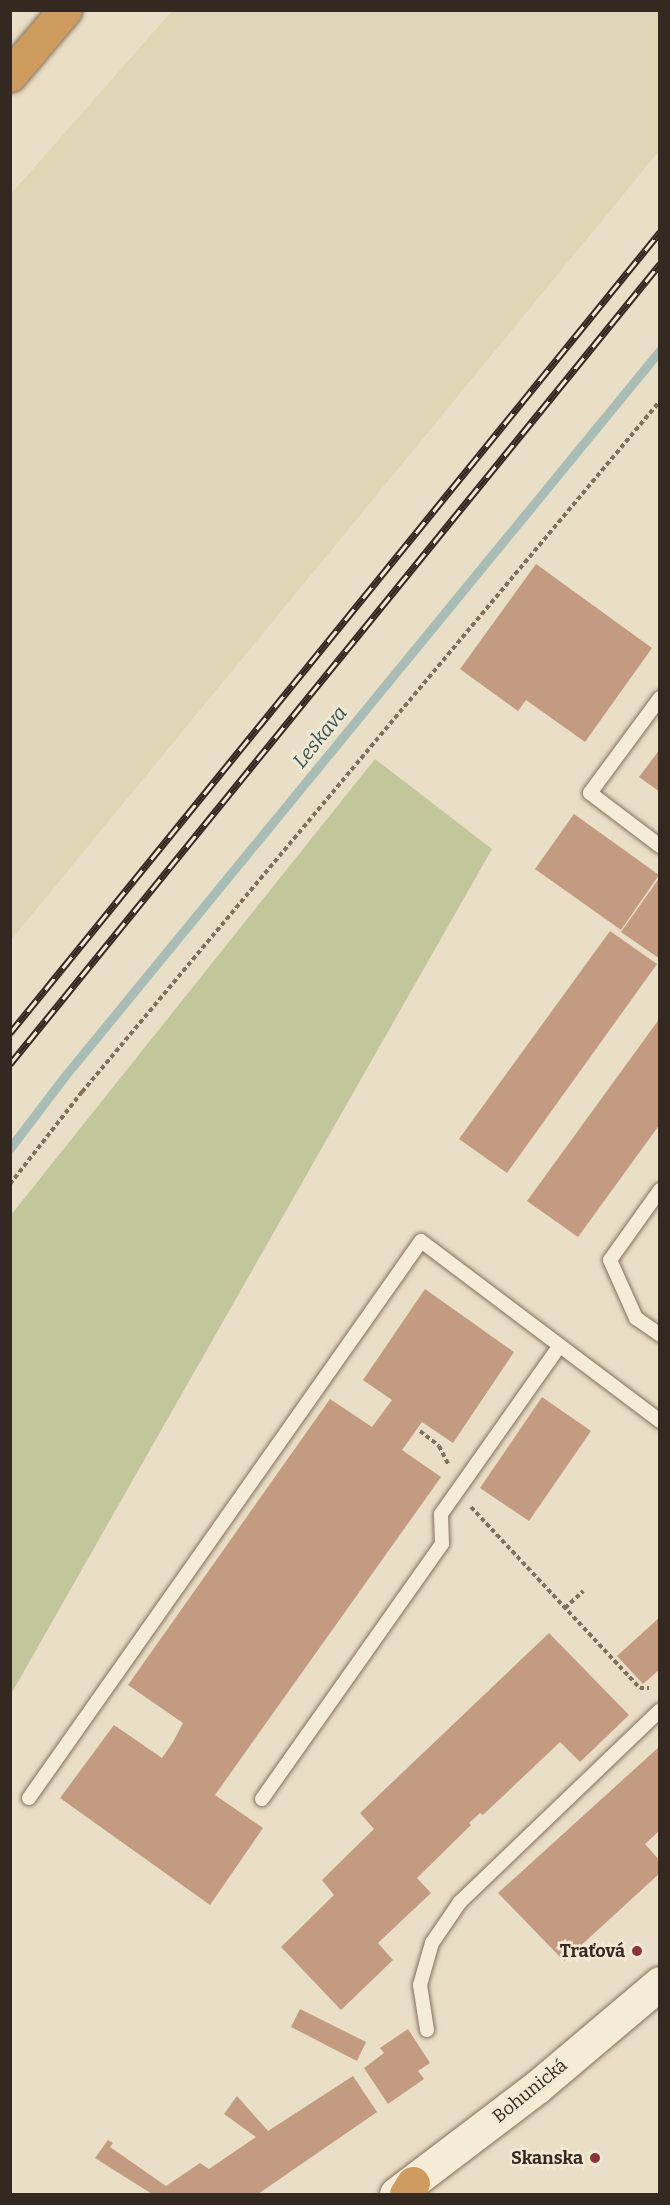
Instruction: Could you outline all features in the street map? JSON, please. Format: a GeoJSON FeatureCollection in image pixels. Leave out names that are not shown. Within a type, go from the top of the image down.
{"type":"FeatureCollection","features":[{"type":"Feature","properties":{"kind":"highway"},"geometry":{"type":"LineString","coordinates":[[10,75],[64,10]]}},
{"type":"Feature","properties":{"kind":"street","name":"Bohunická"},"geometry":{"type":"LineString","coordinates":[[405,2191],[537,2087],[660,1983]]}},
{"type":"Feature","properties":{"kind":"lane"},"geometry":{"type":"LineString","coordinates":[[660,698],[590,793],[660,846]]}},
{"type":"Feature","properties":{"kind":"lane"},"geometry":{"type":"LineString","coordinates":[[660,1190],[610,1260],[636,1318],[660,1335]]}},
{"type":"Feature","properties":{"kind":"lane"},"geometry":{"type":"LineString","coordinates":[[29,1798],[421,1242],[660,1421]]}},
{"type":"Feature","properties":{"kind":"lane"},"geometry":{"type":"LineString","coordinates":[[262,1799],[442,1544],[441,1514],[559,1347]]}},
{"type":"Feature","properties":{"kind":"lane"},"geometry":{"type":"LineString","coordinates":[[427,2030],[420,1985],[432,1943],[460,1902],[660,1710]]}},
{"type":"Feature","properties":{"kind":"path"},"geometry":{"type":"LineString","coordinates":[[10,1184],[82,1092],[660,401]]}},
{"type":"Feature","properties":{"kind":"path"},"geometry":{"type":"LineString","coordinates":[[420,1431],[439,1446],[466,1502],[640,1688],[660,1689]]}},
{"type":"Feature","properties":{"kind":"path"},"geometry":{"type":"LineString","coordinates":[[565,1608],[583,1591]]}},
{"type":"Feature","properties":{"kind":"shaded area"},"geometry":{"type":"Polygon","coordinates":[[[172,11],[659,11],[659,151],[11,940],[11,194],[172,11]]]}},
{"type":"Feature","properties":{"kind":"green space"},"geometry":{"type":"Polygon","coordinates":[[[375,759],[492,849],[11,1694],[11,1215],[375,759]]]}},
{"type":"Feature","properties":{"kind":"building"},"geometry":{"type":"Polygon","coordinates":[[[536,564],[652,648],[585,742],[526,700],[518,711],[460,669],[536,564]]]}},
{"type":"Feature","properties":{"kind":"building"},"geometry":{"type":"Polygon","coordinates":[[[660,749],[660,792],[639,777],[660,749]]]}},
{"type":"Feature","properties":{"kind":"building"},"geometry":{"type":"Polygon","coordinates":[[[574,814],[659,875],[621,930],[535,869],[574,814]]]}},
{"type":"Feature","properties":{"kind":"building"},"geometry":{"type":"Polygon","coordinates":[[[660,877],[660,959],[621,932],[660,877]]]}},
{"type":"Feature","properties":{"kind":"building"},"geometry":{"type":"Polygon","coordinates":[[[610,931],[657,964],[507,1173],[459,1139],[610,931]]]}},
{"type":"Feature","properties":{"kind":"building"},"geometry":{"type":"Polygon","coordinates":[[[660,1018],[660,1124],[578,1237],[527,1201],[660,1018]]]}},
{"type":"Feature","properties":{"kind":"building"},"geometry":{"type":"Polygon","coordinates":[[[425,1289],[514,1352],[453,1443],[422,1422],[402,1450],[441,1477],[215,1795],[263,1828],[210,1905],[60,1798],[114,1725],[162,1758],[183,1723],[128,1685],[330,1399],[372,1427],[392,1400],[363,1380],[425,1289]]]}},
{"type":"Feature","properties":{"kind":"building"},"geometry":{"type":"Polygon","coordinates":[[[542,1397],[591,1431],[529,1521],[480,1488],[542,1397]]]}},
{"type":"Feature","properties":{"kind":"building"},"geometry":{"type":"Polygon","coordinates":[[[660,1617],[660,1669],[643,1684],[617,1656],[660,1617]]]}},
{"type":"Feature","properties":{"kind":"building"},"geometry":{"type":"Polygon","coordinates":[[[549,1633],[629,1715],[580,1762],[560,1742],[483,1815],[480,1813],[469,1823],[471,1825],[417,1878],[431,1893],[378,1943],[393,1960],[341,2010],[281,1947],[334,1895],[322,1880],[374,1829],[360,1813],[549,1633]]]}},
{"type":"Feature","properties":{"kind":"building"},"geometry":{"type":"Polygon","coordinates":[[[660,1746],[660,1830],[645,1844],[660,1861],[660,1873],[564,1961],[498,1893],[660,1746]]]}},
{"type":"Feature","properties":{"kind":"building"},"geometry":{"type":"Polygon","coordinates":[[[300,2009],[366,2042],[357,2061],[291,2027],[300,2009]]]}},
{"type":"Feature","properties":{"kind":"building"},"geometry":{"type":"Polygon","coordinates":[[[408,2029],[430,2063],[418,2071],[424,2079],[388,2104],[364,2068],[384,2053],[380,2048],[408,2029]]]}},
{"type":"Feature","properties":{"kind":"building"},"geometry":{"type":"Polygon","coordinates":[[[353,2076],[377,2112],[258,2194],[152,2194],[95,2158],[108,2140],[113,2143],[110,2147],[166,2186],[200,2163],[209,2169],[256,2137],[224,2114],[237,2096],[268,2131],[353,2076]]]}},
{"type":"Feature","properties":{"kind":"waterway","name":"Leskava"},"geometry":{"type":"LineString","coordinates":[[10,1148],[64,1077],[660,350]]}},
{"type":"Feature","properties":{"kind":"railway"},"geometry":{"type":"LineString","coordinates":[[10,1033],[660,232]]}},
{"type":"Feature","properties":{"kind":"railway"},"geometry":{"type":"LineString","coordinates":[[10,1064],[660,264]]}},
{"type":"Feature","properties":{"kind":"place","name":"Traťová"},"geometry":{"type":"Point","coordinates":[637,1951]}},
{"type":"Feature","properties":{"kind":"place","name":"Skanska"},"geometry":{"type":"Point","coordinates":[595,2158]}}]}
